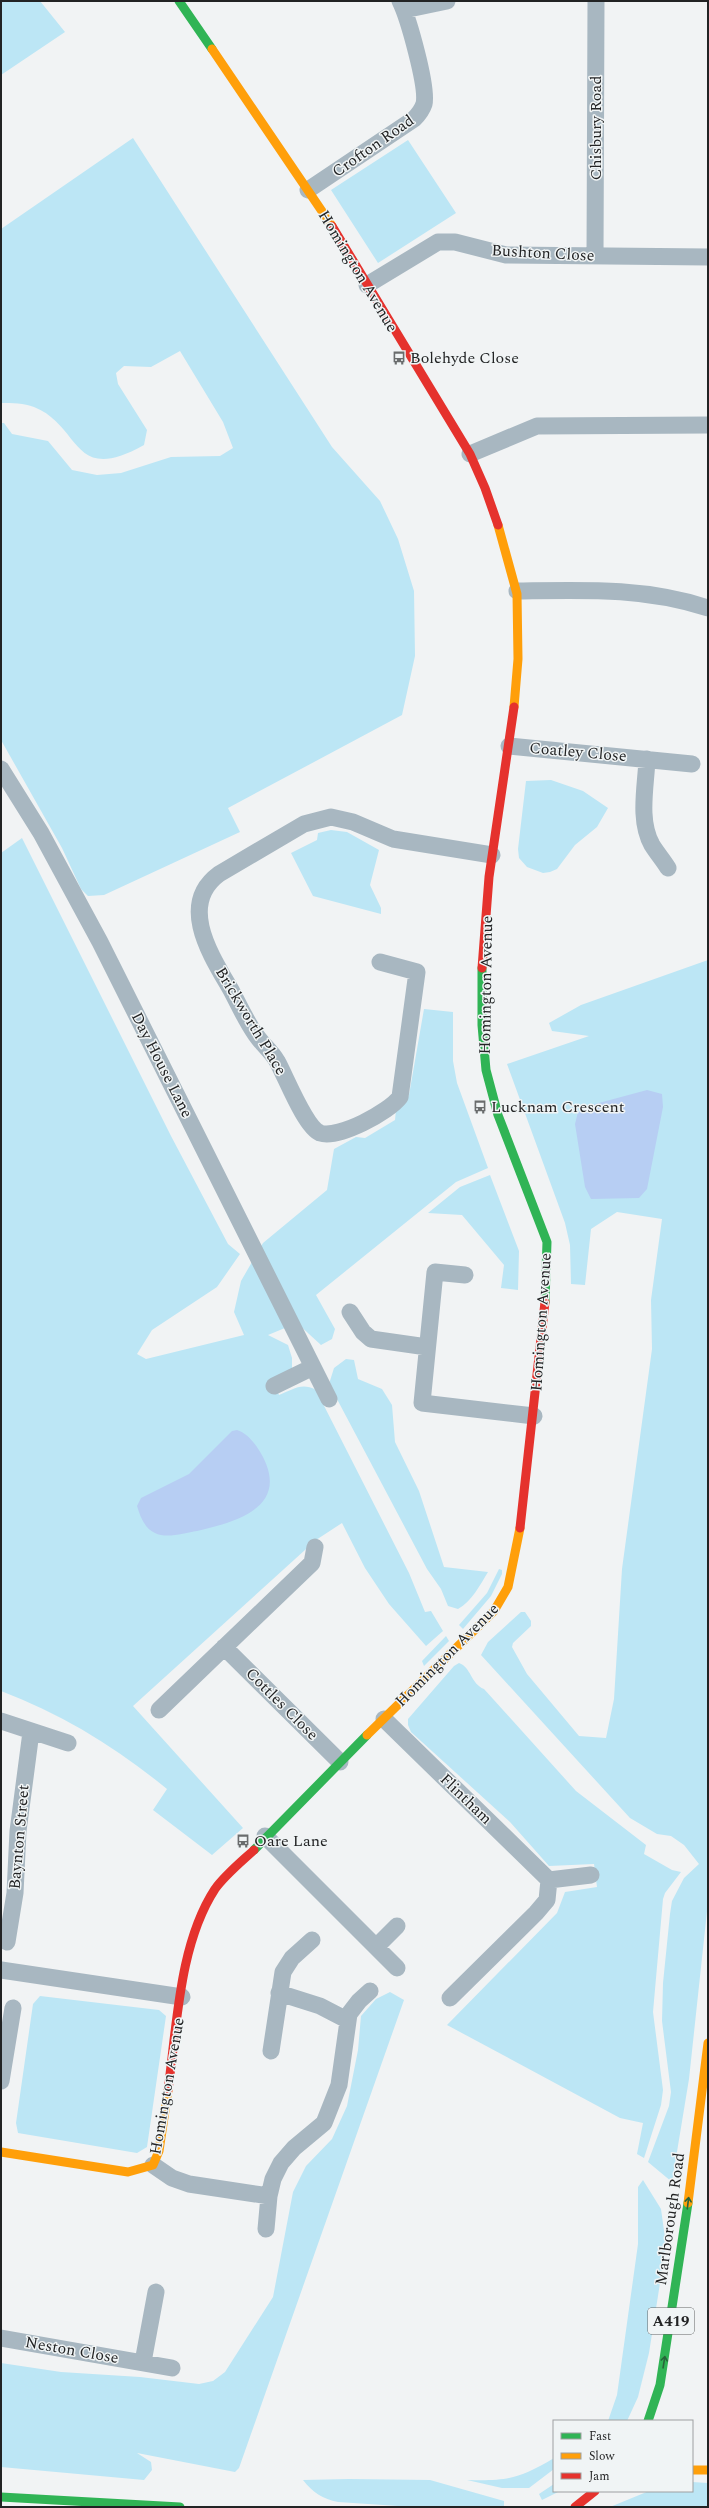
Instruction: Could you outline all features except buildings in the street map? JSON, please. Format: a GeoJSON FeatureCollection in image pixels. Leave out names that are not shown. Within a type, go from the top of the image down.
{"type":"FeatureCollection","features":[{"type":"Feature","properties":{"kind":"main road","name":"Homington Avenue"},"geometry":{"type":"LineString","coordinates":[[1,2152],[128,2172],[136,2172],[153,2164],[159,2151],[186,1963],[201,1914],[216,1888],[265,1836],[494,1611],[505,1595],[517,1557],[534,1416],[547,1283],[547,1242],[494,1101],[484,1058],[484,943],[492,855],[509,746],[517,652],[517,591],[490,500],[470,454],[308,190],[179,1]]}},
{"type":"Feature","properties":{"kind":"main road","name":"Marlborough Road"},"geometry":{"type":"LineString","coordinates":[[648,2420],[657,2400],[664,2363],[683,2242],[708,2044]]}},
{"type":"Feature","properties":{"kind":"main road"},"geometry":{"type":"LineString","coordinates":[[693,2470],[708,2470]]}},
{"type":"Feature","properties":{"kind":"main road"},"geometry":{"type":"LineString","coordinates":[[575,2507],[594,2492]]}},
{"type":"Feature","properties":{"kind":"main road"},"geometry":{"type":"LineString","coordinates":[[1,2497],[180,2507]]}},
{"type":"Feature","properties":{"kind":"street"},"geometry":{"type":"LineString","coordinates":[[402,5],[447,1]]}},
{"type":"Feature","properties":{"kind":"street","name":"Chisbury Road"},"geometry":{"type":"LineString","coordinates":[[595,256],[596,1]]}},
{"type":"Feature","properties":{"kind":"street","name":"Crofton Road"},"geometry":{"type":"LineString","coordinates":[[308,190],[414,119],[424,104],[423,90],[410,23],[402,5]]}},
{"type":"Feature","properties":{"kind":"street","name":"Bushton Close"},"geometry":{"type":"LineString","coordinates":[[367,285],[438,242],[455,242],[506,255],[708,257]]}},
{"type":"Feature","properties":{"kind":"street"},"geometry":{"type":"LineString","coordinates":[[470,454],[536,426],[564,424],[708,425]]}},
{"type":"Feature","properties":{"kind":"street"},"geometry":{"type":"LineString","coordinates":[[517,591],[632,591],[658,595],[708,608]]}},
{"type":"Feature","properties":{"kind":"street","name":"Coatley Close"},"geometry":{"type":"LineString","coordinates":[[509,746],[692,764]]}},
{"type":"Feature","properties":{"kind":"street","name":"Coatley Close"},"geometry":{"type":"LineString","coordinates":[[648,759],[645,818],[647,831],[652,844],[668,868]]}},
{"type":"Feature","properties":{"kind":"street","name":"Day House Lane"},"geometry":{"type":"LineString","coordinates":[[1,770],[41,833],[86,913],[329,1399]]}},
{"type":"Feature","properties":{"kind":"street","name":"Brickworth Place"},"geometry":{"type":"LineString","coordinates":[[380,962],[417,972],[400,1097],[377,1115],[343,1131],[335,1134],[321,1133],[310,1123],[277,1060],[255,1034],[219,970],[200,925],[199,907],[203,892],[211,880],[219,874],[304,824],[323,818],[342,818],[393,839],[492,855]]}},
{"type":"Feature","properties":{"kind":"street"},"geometry":{"type":"LineString","coordinates":[[465,1275],[435,1272],[422,1403],[534,1416]]}},
{"type":"Feature","properties":{"kind":"street"},"geometry":{"type":"LineString","coordinates":[[350,1312],[363,1332],[371,1338],[427,1347]]}},
{"type":"Feature","properties":{"kind":"street"},"geometry":{"type":"LineString","coordinates":[[274,1386],[313,1367]]}},
{"type":"Feature","properties":{"kind":"street"},"geometry":{"type":"LineString","coordinates":[[159,1710],[312,1563],[315,1547]]}},
{"type":"Feature","properties":{"kind":"street","name":"Cottles Close"},"geometry":{"type":"LineString","coordinates":[[224,1647],[340,1762]]}},
{"type":"Feature","properties":{"kind":"street","name":"Flintham"},"geometry":{"type":"LineString","coordinates":[[384,1719],[549,1880]]}},
{"type":"Feature","properties":{"kind":"street"},"geometry":{"type":"LineString","coordinates":[[1,1721],[68,1743]]}},
{"type":"Feature","properties":{"kind":"street","name":"Baynton Street"},"geometry":{"type":"LineString","coordinates":[[7,1942],[15,1893],[18,1831],[31,1732]]}},
{"type":"Feature","properties":{"kind":"street"},"geometry":{"type":"LineString","coordinates":[[265,1836],[377,1946],[397,1968]]}},
{"type":"Feature","properties":{"kind":"street"},"geometry":{"type":"LineString","coordinates":[[450,1998],[547,1900],[549,1880],[591,1875]]}},
{"type":"Feature","properties":{"kind":"street"},"geometry":{"type":"LineString","coordinates":[[377,1946],[397,1926]]}},
{"type":"Feature","properties":{"kind":"street"},"geometry":{"type":"LineString","coordinates":[[271,2051],[279,1993],[287,1964],[312,1940]]}},
{"type":"Feature","properties":{"kind":"street","name":"Homington Avenue"},"geometry":{"type":"LineString","coordinates":[[1,1970],[182,1997]]}},
{"type":"Feature","properties":{"kind":"street"},"geometry":{"type":"LineString","coordinates":[[266,2229],[269,2196],[273,2179],[282,2163],[294,2148],[324,2122],[339,2085],[347,2020],[352,2009],[370,1991]]}},
{"type":"Feature","properties":{"kind":"street"},"geometry":{"type":"LineString","coordinates":[[279,1993],[320,2006],[347,2020]]}},
{"type":"Feature","properties":{"kind":"street"},"geometry":{"type":"LineString","coordinates":[[1,2080],[13,2008]]}},
{"type":"Feature","properties":{"kind":"street"},"geometry":{"type":"LineString","coordinates":[[153,2164],[172,2178],[189,2184],[269,2196]]}},
{"type":"Feature","properties":{"kind":"street"},"geometry":{"type":"LineString","coordinates":[[143,2362],[156,2292]]}},
{"type":"Feature","properties":{"kind":"street","name":"Neston Close"},"geometry":{"type":"LineString","coordinates":[[1,2338],[172,2368]]}},
{"type":"Feature","properties":{"kind":"shaded area"},"geometry":{"type":"Polygon","coordinates":[[[1,1],[40,1],[65,32],[1,75],[1,1]]]}},
{"type":"Feature","properties":{"kind":"shaded area"},"geometry":{"type":"Polygon","coordinates":[[[133,138],[332,447],[380,501],[398,539],[414,591],[415,656],[402,715],[228,808],[240,832],[104,895],[88,896],[81,889],[62,848],[1,740],[1,423],[4,423],[12,434],[48,441],[72,470],[97,475],[121,473],[171,457],[220,456],[233,448],[223,422],[180,351],[151,367],[124,366],[116,373],[118,384],[147,430],[144,445],[120,456],[103,459],[90,456],[80,448],[50,416],[34,407],[1,403],[1,229],[133,138]]]}},
{"type":"Feature","properties":{"kind":"shaded area"},"geometry":{"type":"Polygon","coordinates":[[[408,140],[456,213],[378,263],[331,190],[408,140]]]}},
{"type":"Feature","properties":{"kind":"shaded area"},"geometry":{"type":"Polygon","coordinates":[[[551,780],[583,791],[608,808],[597,827],[575,845],[557,869],[543,873],[527,867],[519,858],[518,849],[526,781],[551,780]]]}},
{"type":"Feature","properties":{"kind":"shaded area"},"geometry":{"type":"Polygon","coordinates":[[[331,830],[347,832],[379,850],[370,885],[381,908],[381,914],[313,896],[291,853],[317,840],[318,833],[331,830]]]}},
{"type":"Feature","properties":{"kind":"shaded area"},"geometry":{"type":"Polygon","coordinates":[[[22,838],[171,1136],[228,1244],[240,1254],[217,1287],[152,1330],[137,1354],[146,1359],[244,1335],[234,1312],[241,1281],[263,1243],[327,1190],[334,1149],[356,1137],[365,1138],[395,1120],[396,1110],[405,1103],[409,1095],[424,1009],[453,1012],[453,1061],[457,1083],[488,1168],[456,1182],[316,1295],[335,1329],[332,1339],[321,1345],[297,1323],[268,1335],[288,1345],[292,1358],[292,1371],[273,1380],[279,1395],[301,1387],[316,1390],[409,1573],[425,1612],[431,1611],[443,1631],[426,1646],[389,1604],[365,1568],[342,1523],[316,1540],[133,1706],[243,1828],[212,1855],[153,1810],[167,1789],[148,1774],[109,1746],[67,1721],[24,1700],[1,1691],[1,853],[22,838]]]}},
{"type":"Feature","properties":{"kind":"shaded area"},"geometry":{"type":"Polygon","coordinates":[[[708,960],[708,1902],[689,2079],[672,2182],[648,2162],[669,2106],[671,2092],[662,2021],[663,1983],[672,1901],[684,1878],[699,1864],[684,1845],[671,1836],[657,1834],[630,1818],[481,1655],[488,1642],[521,1612],[525,1612],[531,1621],[531,1626],[513,1643],[512,1647],[527,1674],[579,1736],[606,1738],[614,1699],[622,1569],[652,1349],[651,1300],[662,1219],[617,1212],[591,1229],[585,1285],[571,1284],[570,1245],[565,1223],[507,1064],[589,1036],[552,1031],[549,1023],[581,1005],[708,960]]]}},
{"type":"Feature","properties":{"kind":"shaded area"},"geometry":{"type":"Polygon","coordinates":[[[647,1090],[662,1094],[663,1107],[647,1189],[639,1198],[591,1199],[585,1187],[575,1124],[578,1112],[595,1104],[647,1090]]]}},
{"type":"Feature","properties":{"kind":"shaded area"},"geometry":{"type":"Polygon","coordinates":[[[490,1175],[519,1251],[518,1290],[501,1288],[504,1265],[462,1215],[428,1213],[460,1187],[490,1175]]]}},
{"type":"Feature","properties":{"kind":"shaded area"},"geometry":{"type":"Polygon","coordinates":[[[346,1359],[354,1360],[358,1379],[382,1389],[392,1405],[395,1442],[419,1491],[444,1567],[488,1572],[472,1597],[458,1609],[448,1606],[441,1589],[427,1569],[329,1384],[334,1368],[346,1359]]]}},
{"type":"Feature","properties":{"kind":"shaded area"},"geometry":{"type":"Polygon","coordinates":[[[237,1430],[249,1437],[263,1457],[269,1474],[269,1489],[264,1500],[254,1510],[227,1523],[176,1535],[165,1536],[151,1531],[141,1518],[137,1506],[141,1498],[189,1474],[232,1431],[237,1430]]]}},
{"type":"Feature","properties":{"kind":"shaded area"},"geometry":{"type":"Polygon","coordinates":[[[499,1569],[502,1570],[502,1574],[491,1596],[463,1629],[459,1625],[487,1593],[499,1569]]]}},
{"type":"Feature","properties":{"kind":"shaded area"},"geometry":{"type":"Polygon","coordinates":[[[446,1636],[449,1641],[424,1666],[422,1661],[446,1636]]]}},
{"type":"Feature","properties":{"kind":"shaded area"},"geometry":{"type":"Polygon","coordinates":[[[459,1663],[466,1668],[476,1683],[484,1689],[576,1791],[646,1845],[644,1854],[672,1870],[681,1872],[665,1893],[663,1899],[653,2012],[663,2090],[661,2105],[644,2158],[637,2154],[643,2123],[620,2118],[447,2025],[557,1913],[565,1892],[597,1887],[594,1864],[549,1866],[510,1822],[411,1732],[408,1725],[408,1719],[454,1666],[459,1663]]]}},
{"type":"Feature","properties":{"kind":"shaded area"},"geometry":{"type":"Polygon","coordinates":[[[390,1992],[404,2000],[239,2468],[235,2472],[137,2453],[151,2462],[152,2470],[144,2480],[1,2467],[1,2363],[61,2372],[140,2377],[199,2384],[213,2381],[225,2372],[273,2297],[293,2192],[306,2166],[332,2139],[347,2106],[358,2050],[361,2016],[376,1999],[390,1992]]]}},
{"type":"Feature","properties":{"kind":"shaded area"},"geometry":{"type":"Polygon","coordinates":[[[40,1996],[159,2010],[166,2016],[147,2147],[137,2153],[18,2133],[16,2123],[33,2004],[40,1996]]]}},
{"type":"Feature","properties":{"kind":"shaded area"},"geometry":{"type":"Polygon","coordinates":[[[643,2180],[661,2209],[666,2245],[649,2353],[638,2397],[627,2420],[608,2420],[617,2395],[638,2244],[638,2187],[643,2180]]]}},
{"type":"Feature","properties":{"kind":"shaded area"},"geometry":{"type":"Polygon","coordinates":[[[553,2459],[553,2470],[529,2488],[502,2488],[467,2480],[503,2479],[522,2474],[553,2459]]]}},
{"type":"Feature","properties":{"kind":"shaded area"},"geometry":{"type":"Polygon","coordinates":[[[303,2480],[430,2480],[504,2501],[504,2506],[413,2507],[338,2502],[327,2499],[318,2494],[303,2480]]]}},
{"type":"Feature","properties":{"kind":"shaded area"},"geometry":{"type":"Polygon","coordinates":[[[693,2482],[708,2483],[708,2507],[610,2507],[647,2492],[693,2492],[693,2482]]]}},
{"type":"Feature","properties":{"kind":"shaded area"},"geometry":{"type":"Polygon","coordinates":[[[553,2485],[553,2492],[558,2492],[542,2500],[539,2494],[553,2485]]]}},
{"type":"Feature","properties":{"kind":"traffic: fast"},"geometry":{"type":"LineString","coordinates":[[179,1],[212,49]]}},
{"type":"Feature","properties":{"kind":"traffic: fast"},"geometry":{"type":"LineString","coordinates":[[482,968],[482,1025],[486,1070],[498,1115],[547,1242],[545,1302]]}},
{"type":"Feature","properties":{"kind":"traffic: fast"},"geometry":{"type":"LineString","coordinates":[[254,1850],[367,1735]]}},
{"type":"Feature","properties":{"kind":"traffic: fast"},"geometry":{"type":"LineString","coordinates":[[648,2420],[660,2385],[688,2203]]}},
{"type":"Feature","properties":{"kind":"traffic: fast"},"geometry":{"type":"LineString","coordinates":[[1,2497],[180,2507]]}},
{"type":"Feature","properties":{"kind":"traffic: slow"},"geometry":{"type":"LineString","coordinates":[[212,49],[332,226]]}},
{"type":"Feature","properties":{"kind":"traffic: slow"},"geometry":{"type":"LineString","coordinates":[[498,525],[517,594],[518,659],[514,707]]}},
{"type":"Feature","properties":{"kind":"traffic: slow"},"geometry":{"type":"LineString","coordinates":[[367,1735],[494,1611],[508,1587],[520,1528]]}},
{"type":"Feature","properties":{"kind":"traffic: slow"},"geometry":{"type":"LineString","coordinates":[[688,2203],[708,2043]]}},
{"type":"Feature","properties":{"kind":"traffic: slow"},"geometry":{"type":"LineString","coordinates":[[1,2152],[128,2172],[153,2165],[159,2151],[168,2090]]}},
{"type":"Feature","properties":{"kind":"traffic: slow"},"geometry":{"type":"LineString","coordinates":[[693,2470],[708,2470]]}},
{"type":"Feature","properties":{"kind":"traffic: jam"},"geometry":{"type":"LineString","coordinates":[[332,226],[470,454],[485,488],[498,525]]}},
{"type":"Feature","properties":{"kind":"traffic: jam"},"geometry":{"type":"LineString","coordinates":[[482,968],[489,877],[514,707]]}},
{"type":"Feature","properties":{"kind":"traffic: jam"},"geometry":{"type":"LineString","coordinates":[[520,1528],[545,1302]]}},
{"type":"Feature","properties":{"kind":"traffic: jam"},"geometry":{"type":"LineString","coordinates":[[168,2090],[181,1986],[194,1935],[203,1911],[215,1889],[228,1874],[254,1850]]}},
{"type":"Feature","properties":{"kind":"traffic: jam"},"geometry":{"type":"LineString","coordinates":[[575,2507],[594,2492]]}},
{"type":"Feature","properties":{"kind":"place","name":"Bolehyde Close"},"geometry":{"type":"Point","coordinates":[399,358]}},
{"type":"Feature","properties":{"kind":"place","name":"Lucknam Crescent"},"geometry":{"type":"Point","coordinates":[480,1107]}},
{"type":"Feature","properties":{"kind":"place","name":"Oare Lane"},"geometry":{"type":"Point","coordinates":[243,1841]}}]}
